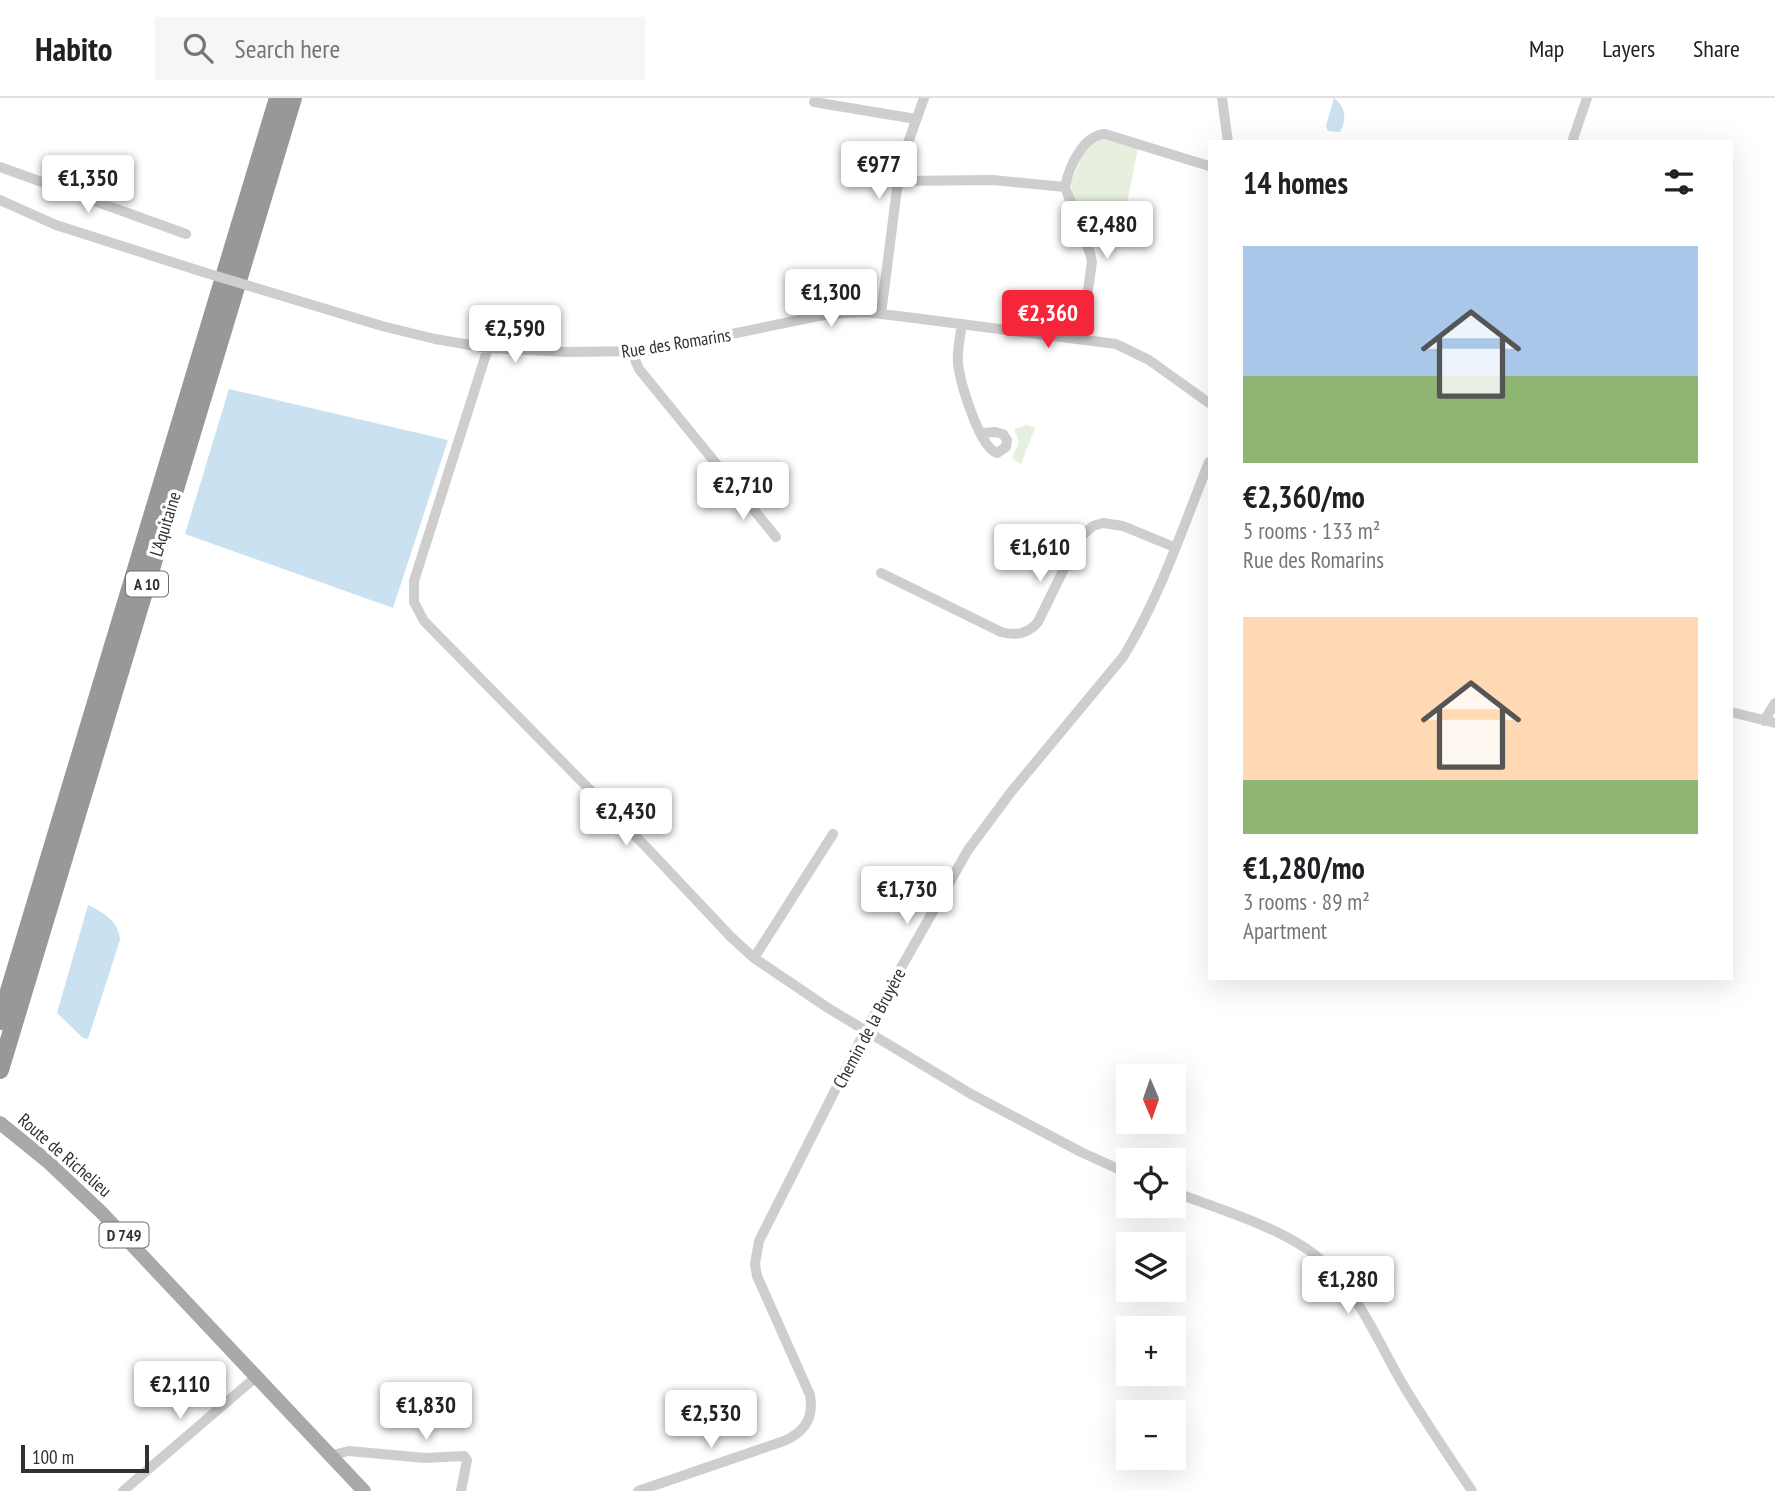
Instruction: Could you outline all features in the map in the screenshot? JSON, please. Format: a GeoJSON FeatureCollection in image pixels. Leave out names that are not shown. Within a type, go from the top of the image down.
{"type":"FeatureCollection","features":[{"type":"Feature","properties":{"kind":"highway","name":"L'Aquitaine"},"geometry":{"type":"LineString","coordinates":[[0,1021],[278,98]]}},
{"type":"Feature","properties":{"kind":"highway","name":"L'Aquitaine"},"geometry":{"type":"LineString","coordinates":[[0,1070],[293,98]]}},
{"type":"Feature","properties":{"kind":"main road","name":"Route de Richelieu"},"geometry":{"type":"LineString","coordinates":[[3,1125],[56,1169],[101,1212],[364,1491]]}},
{"type":"Feature","properties":{"kind":"street"},"geometry":{"type":"LineString","coordinates":[[881,314],[898,181],[903,157],[924,98]]}},
{"type":"Feature","properties":{"kind":"street"},"geometry":{"type":"LineString","coordinates":[[1222,98],[1228,140]]}},
{"type":"Feature","properties":{"kind":"street"},"geometry":{"type":"LineString","coordinates":[[1573,140],[1587,98]]}},
{"type":"Feature","properties":{"kind":"street"},"geometry":{"type":"LineString","coordinates":[[814,102],[916,119]]}},
{"type":"Feature","properties":{"kind":"street"},"geometry":{"type":"LineString","coordinates":[[1081,338],[1092,262],[1065,187],[1084,145],[1092,136],[1105,134],[1208,166]]}},
{"type":"Feature","properties":{"kind":"street"},"geometry":{"type":"LineString","coordinates":[[0,167],[186,234]]}},
{"type":"Feature","properties":{"kind":"street"},"geometry":{"type":"LineString","coordinates":[[898,181],[993,180],[1065,187]]}},
{"type":"Feature","properties":{"kind":"street","name":"Rue des Romarins"},"geometry":{"type":"LineString","coordinates":[[0,200],[77,232],[203,272],[411,334],[488,348],[632,353],[664,349],[830,314],[881,314],[1081,338],[1116,345],[1138,354],[1208,403]]}},
{"type":"Feature","properties":{"kind":"street"},"geometry":{"type":"LineString","coordinates":[[961,324],[958,355],[960,376],[967,400],[982,433]]}},
{"type":"Feature","properties":{"kind":"street"},"geometry":{"type":"LineString","coordinates":[[488,348],[414,581],[412,592],[418,612],[424,621],[754,958],[865,1031],[971,1094],[1116,1168]]}},
{"type":"Feature","properties":{"kind":"street"},"geometry":{"type":"LineString","coordinates":[[632,353],[639,369],[776,537]]}},
{"type":"Feature","properties":{"kind":"street","name":"Chemin de la Bruyère"},"geometry":{"type":"LineString","coordinates":[[638,1491],[794,1437],[801,1432],[810,1418],[810,1395],[760,1287],[755,1265],[756,1252],[771,1216],[865,1031],[968,849],[1011,792],[1123,657],[1145,617],[1208,464]]}},
{"type":"Feature","properties":{"kind":"street"},"geometry":{"type":"LineString","coordinates":[[881,573],[1001,632],[1015,635],[1028,631],[1038,622],[1079,538],[1093,526],[1103,523],[1123,526],[1174,547]]}},
{"type":"Feature","properties":{"kind":"street"},"geometry":{"type":"LineString","coordinates":[[1733,713],[1770,722],[1775,703]]}},
{"type":"Feature","properties":{"kind":"street"},"geometry":{"type":"LineString","coordinates":[[754,958],[833,834]]}},
{"type":"Feature","properties":{"kind":"street"},"geometry":{"type":"LineString","coordinates":[[1186,1197],[1286,1237],[1309,1251],[1334,1272],[1360,1305],[1410,1395],[1472,1491]]}},
{"type":"Feature","properties":{"kind":"street"},"geometry":{"type":"LineString","coordinates":[[123,1491],[257,1376]]}},
{"type":"Feature","properties":{"kind":"street"},"geometry":{"type":"LineString","coordinates":[[331,1455],[349,1451],[425,1458],[464,1456],[467,1460],[461,1491]]}},
{"type":"Feature","properties":{"kind":"green space"},"geometry":{"type":"Polygon","coordinates":[[[1103,137],[1138,148],[1124,219],[1084,223],[1072,193],[1071,182],[1087,146],[1103,137]]]}},
{"type":"Feature","properties":{"kind":"green space"},"geometry":{"type":"Polygon","coordinates":[[[1027,425],[1035,428],[1021,464],[1012,458],[1019,442],[1014,429],[1027,425]]]}},
{"type":"Feature","properties":{"kind":"water"},"geometry":{"type":"Polygon","coordinates":[[[1334,98],[1341,105],[1344,114],[1340,132],[1328,131],[1326,126],[1334,98]]]}},
{"type":"Feature","properties":{"kind":"water"},"geometry":{"type":"Polygon","coordinates":[[[229,389],[448,440],[393,608],[185,534],[229,389]]]}},
{"type":"Feature","properties":{"kind":"water"},"geometry":{"type":"Polygon","coordinates":[[[88,905],[114,923],[120,940],[88,1039],[83,1038],[57,1013],[88,905]]]}}]}
